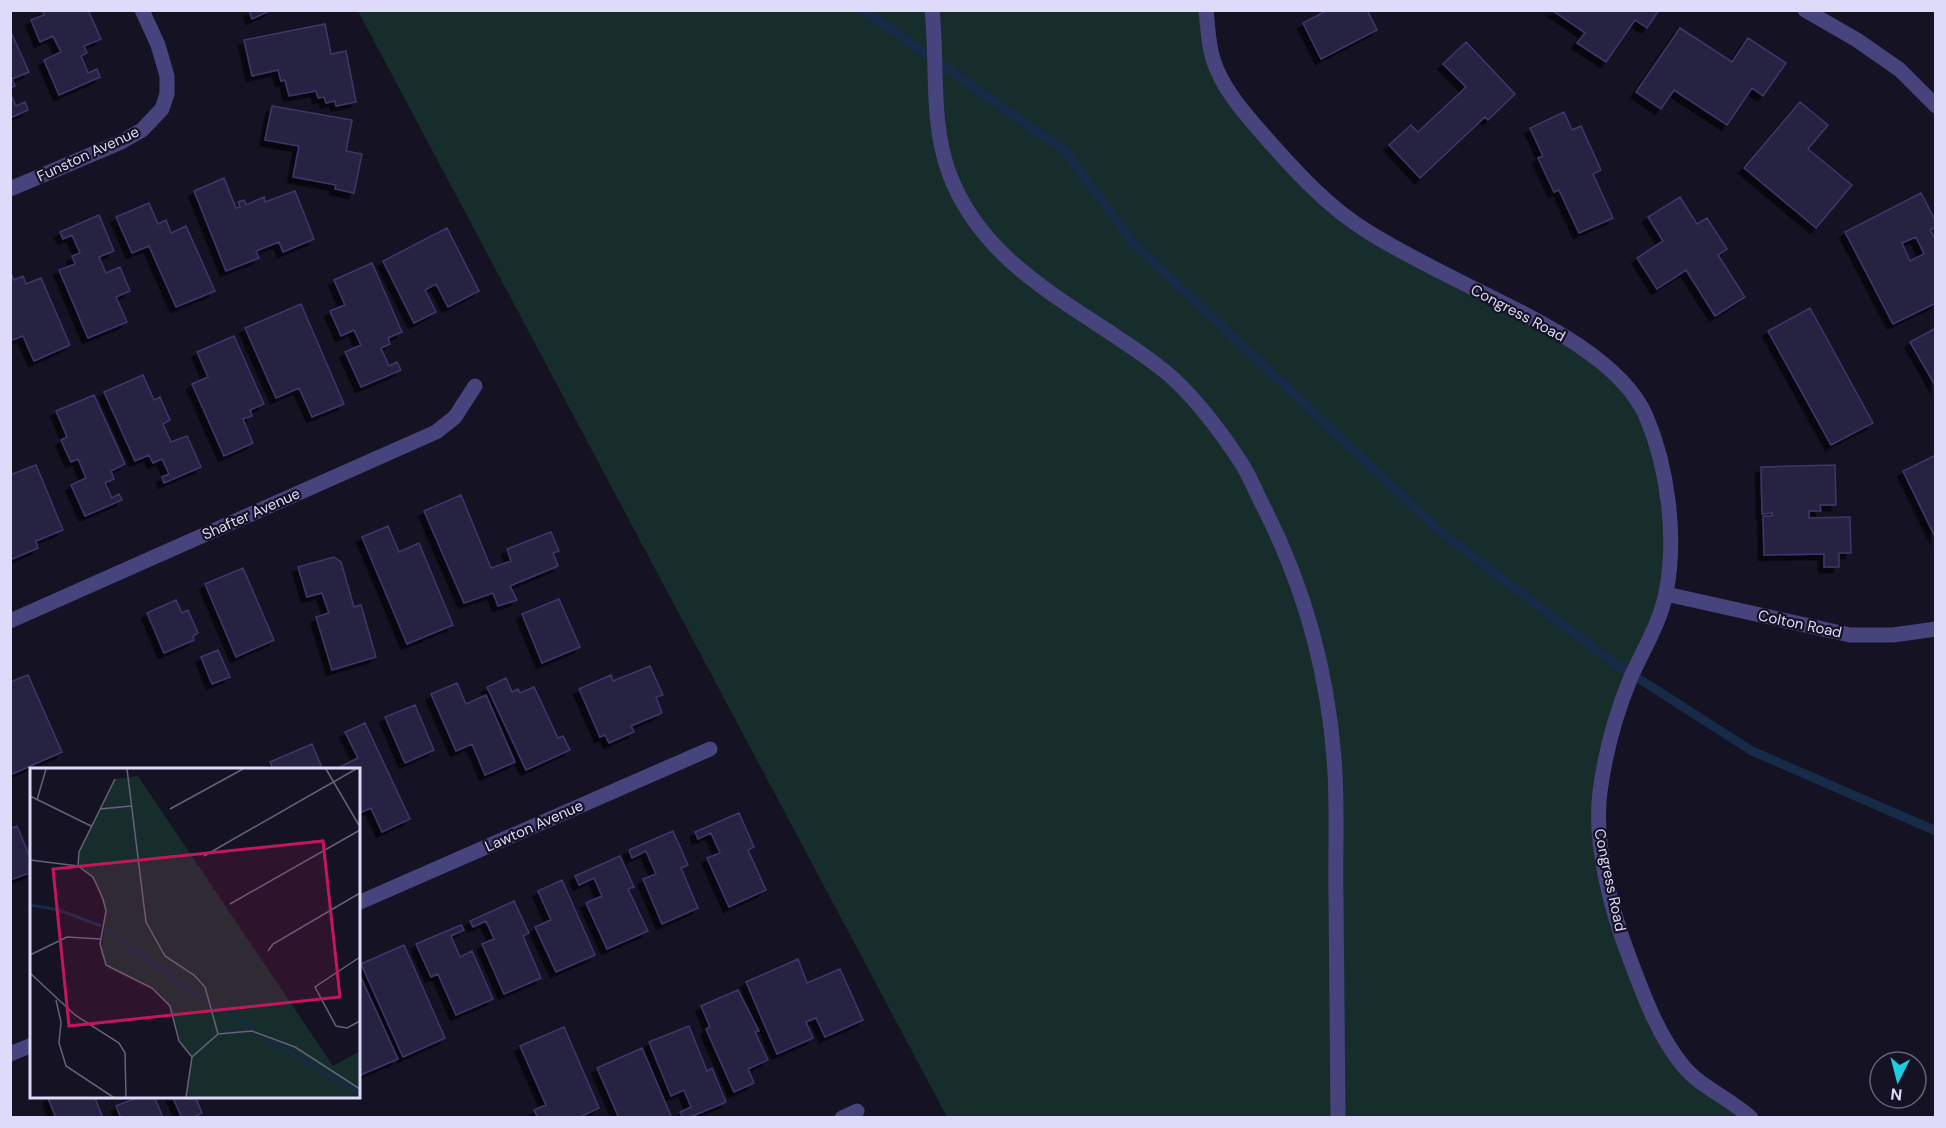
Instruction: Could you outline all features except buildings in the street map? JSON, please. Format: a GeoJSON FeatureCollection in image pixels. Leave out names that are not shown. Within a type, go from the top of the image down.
{"type":"FeatureCollection","features":[{"type":"Feature","properties":{"kind":"street","name":"Funston Avenue"},"geometry":{"type":"LineString","coordinates":[[10,189],[135,134],[153,120],[162,109],[167,94],[167,76],[158,45],[142,10]]}},
{"type":"Feature","properties":{"kind":"street"},"geometry":{"type":"LineString","coordinates":[[932,10],[939,140],[950,176],[968,211],[989,242],[1018,270],[1159,366],[1183,390],[1213,424],[1241,462],[1291,565],[1308,615],[1323,678],[1334,759],[1338,1118]]}},
{"type":"Feature","properties":{"kind":"street","name":"Congress Road"},"geometry":{"type":"LineString","coordinates":[[1206,10],[1209,42],[1214,63],[1226,86],[1244,112],[1296,172],[1332,205],[1367,231],[1404,252],[1547,325],[1613,372],[1642,407],[1658,444],[1665,479],[1670,524],[1666,594],[1615,722],[1600,792],[1598,824],[1607,880],[1624,944],[1647,1004],[1665,1041],[1686,1070],[1751,1118]]}},
{"type":"Feature","properties":{"kind":"street"},"geometry":{"type":"LineString","coordinates":[[1805,10],[1857,40],[1900,69],[1935,106]]}},
{"type":"Feature","properties":{"kind":"street","name":"Shafter Avenue"},"geometry":{"type":"LineString","coordinates":[[10,621],[436,432],[455,417],[475,386]]}},
{"type":"Feature","properties":{"kind":"street","name":"Colton Road"},"geometry":{"type":"LineString","coordinates":[[1666,594],[1850,635],[1893,635],[1935,629]]}},
{"type":"Feature","properties":{"kind":"street","name":"Lawton Avenue"},"geometry":{"type":"LineString","coordinates":[[360,902],[710,749]]}},
{"type":"Feature","properties":{"kind":"street"},"geometry":{"type":"LineString","coordinates":[[10,1054],[30,1046]]}},
{"type":"Feature","properties":{"kind":"street"},"geometry":{"type":"LineString","coordinates":[[842,1118],[857,1111]]}},
{"type":"Feature","properties":{"kind":"green space"},"geometry":{"type":"Polygon","coordinates":[[[358,11],[1206,11],[1226,86],[1332,205],[1547,325],[1642,407],[1665,479],[1666,594],[1633,674],[1598,824],[1624,943],[1686,1070],[1751,1117],[947,1117],[358,11]]]}},
{"type":"Feature","properties":{"kind":"waterway"},"geometry":{"type":"LineString","coordinates":[[863,10],[1065,151],[1133,243],[1442,533],[1605,657],[1752,751],[1936,831]]}}]}
